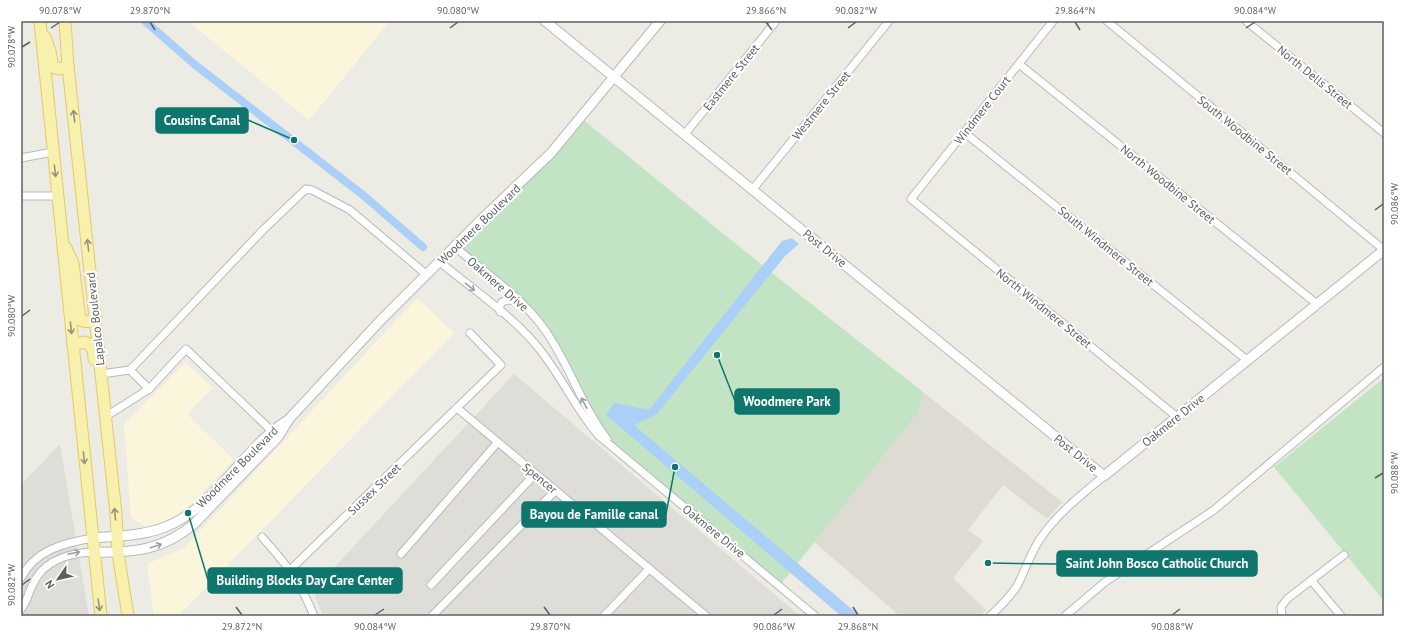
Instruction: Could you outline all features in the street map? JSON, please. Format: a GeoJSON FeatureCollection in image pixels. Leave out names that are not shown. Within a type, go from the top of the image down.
{"type":"FeatureCollection","features":[{"type":"Feature","properties":{"kind":"main road"},"geometry":{"type":"LineString","coordinates":[[40,21],[50,51],[53,67],[59,69],[68,66]]}},
{"type":"Feature","properties":{"kind":"main road","name":"Lapalco Boulevard"},"geometry":{"type":"LineString","coordinates":[[40,21],[101,616]]}},
{"type":"Feature","properties":{"kind":"main road","name":"Lapalco Boulevard"},"geometry":{"type":"LineString","coordinates":[[65,21],[68,66],[116,514],[116,536],[128,616]]}},
{"type":"Feature","properties":{"kind":"main road"},"geometry":{"type":"LineString","coordinates":[[62,238],[73,263],[80,320],[90,322],[95,316]]}},
{"type":"Feature","properties":{"kind":"main road"},"geometry":{"type":"LineString","coordinates":[[73,345],[85,342],[90,345],[94,351],[99,415],[108,446]]}},
{"type":"Feature","properties":{"kind":"street","name":"Post Drive"},"geometry":{"type":"LineString","coordinates":[[545,21],[814,238],[1104,476]]}},
{"type":"Feature","properties":{"kind":"street","name":"Woodmere Boulevard"},"geometry":{"type":"LineString","coordinates":[[94,552],[118,552],[158,546],[182,534],[210,508],[278,437],[289,419],[380,322],[551,153],[660,21]]}},
{"type":"Feature","properties":{"kind":"street","name":"Eastmere Street"},"geometry":{"type":"LineString","coordinates":[[685,134],[776,21]]}},
{"type":"Feature","properties":{"kind":"street","name":"Westmere Street"},"geometry":{"type":"LineString","coordinates":[[753,189],[889,21]]}},
{"type":"Feature","properties":{"kind":"street","name":"Windmere Court"},"geometry":{"type":"LineString","coordinates":[[912,199],[1053,21]]}},
{"type":"Feature","properties":{"kind":"street","name":"South Woodbine Street"},"geometry":{"type":"LineString","coordinates":[[1107,21],[1384,250]]}},
{"type":"Feature","properties":{"kind":"street","name":"North Dells Street"},"geometry":{"type":"LineString","coordinates":[[1246,21],[1384,133]]}},
{"type":"Feature","properties":{"kind":"street","name":"North Woodbine Street"},"geometry":{"type":"LineString","coordinates":[[1019,64],[1317,304]]}},
{"type":"Feature","properties":{"kind":"street","name":"South Windmere Street"},"geometry":{"type":"LineString","coordinates":[[965,133],[1247,360]]}},
{"type":"Feature","properties":{"kind":"street"},"geometry":{"type":"LineString","coordinates":[[21,158],[53,152]]}},
{"type":"Feature","properties":{"kind":"street"},"geometry":{"type":"LineString","coordinates":[[101,374],[130,370],[263,230],[306,189],[312,190],[350,210],[427,275]]}},
{"type":"Feature","properties":{"kind":"street"},"geometry":{"type":"LineString","coordinates":[[21,196],[58,196]]}},
{"type":"Feature","properties":{"kind":"street","name":"North Windmere Street"},"geometry":{"type":"LineString","coordinates":[[912,199],[1177,417]]}},
{"type":"Feature","properties":{"kind":"street","name":"Oakmere Drive"},"geometry":{"type":"LineString","coordinates":[[455,247],[518,301],[545,330],[565,364],[583,404],[613,447]]}},
{"type":"Feature","properties":{"kind":"street","name":"Oakmere Drive"},"geometry":{"type":"LineString","coordinates":[[990,616],[1010,596],[1017,585],[1031,554],[1051,524],[1068,507],[1104,476],[1384,250]]}},
{"type":"Feature","properties":{"kind":"street","name":"Oakmere Drive"},"geometry":{"type":"LineString","coordinates":[[440,262],[530,338],[541,351],[591,427],[598,435],[812,615]]}},
{"type":"Feature","properties":{"kind":"street"},"geometry":{"type":"LineString","coordinates":[[500,312],[499,308],[502,302],[508,300],[518,301]]}},
{"type":"Feature","properties":{"kind":"street"},"geometry":{"type":"LineString","coordinates":[[457,408],[501,365],[470,333]]}},
{"type":"Feature","properties":{"kind":"street"},"geometry":{"type":"LineString","coordinates":[[105,417],[150,390],[186,349],[278,437]]}},
{"type":"Feature","properties":{"kind":"street"},"geometry":{"type":"LineString","coordinates":[[1065,616],[1105,582],[1214,510],[1384,367]]}},
{"type":"Feature","properties":{"kind":"street"},"geometry":{"type":"LineString","coordinates":[[130,370],[150,390]]}},
{"type":"Feature","properties":{"kind":"street","name":"Spencer"},"geometry":{"type":"LineString","coordinates":[[457,408],[497,443],[706,616]]}},
{"type":"Feature","properties":{"kind":"street","name":"Sussex Street"},"geometry":{"type":"LineString","coordinates":[[291,570],[457,408]]}},
{"type":"Feature","properties":{"kind":"street","name":"Woodmere Boulevard"},"geometry":{"type":"LineString","coordinates":[[93,538],[156,530],[183,518],[204,501],[271,430],[289,419]]}},
{"type":"Feature","properties":{"kind":"street"},"geometry":{"type":"LineString","coordinates":[[401,554],[497,443]]}},
{"type":"Feature","properties":{"kind":"street"},"geometry":{"type":"LineString","coordinates":[[431,585],[535,474]]}},
{"type":"Feature","properties":{"kind":"street"},"geometry":{"type":"LineString","coordinates":[[432,616],[555,490]]}},
{"type":"Feature","properties":{"kind":"street"},"geometry":{"type":"LineString","coordinates":[[262,537],[291,570],[304,591],[314,616]]}},
{"type":"Feature","properties":{"kind":"street"},"geometry":{"type":"LineString","coordinates":[[21,578],[31,564],[53,547],[68,542],[93,538]]}},
{"type":"Feature","properties":{"kind":"street"},"geometry":{"type":"LineString","coordinates":[[21,609],[32,585],[46,567],[66,555],[76,552],[94,552]]}},
{"type":"Feature","properties":{"kind":"street"},"geometry":{"type":"LineString","coordinates":[[1282,616],[1281,607],[1287,599],[1344,555]]}},
{"type":"Feature","properties":{"kind":"street"},"geometry":{"type":"LineString","coordinates":[[604,616],[649,569]]}},
{"type":"Feature","properties":{"kind":"street"},"geometry":{"type":"LineString","coordinates":[[1311,580],[1339,615]]}},
{"type":"Feature","properties":{"kind":"shaded area"},"geometry":{"type":"Polygon","coordinates":[[[188,21],[390,21],[309,120],[188,21]]]}},
{"type":"Feature","properties":{"kind":"shaded area"},"geometry":{"type":"Polygon","coordinates":[[[417,298],[454,333],[178,616],[154,616],[147,564],[184,548],[417,298]]]}},
{"type":"Feature","properties":{"kind":"shaded area"},"geometry":{"type":"Polygon","coordinates":[[[185,362],[213,388],[187,414],[234,460],[184,512],[166,521],[146,527],[131,517],[124,425],[185,362]]]}},
{"type":"Feature","properties":{"kind":"shaded area"},"geometry":{"type":"Polygon","coordinates":[[[514,374],[800,616],[323,616],[313,590],[514,374]]]}},
{"type":"Feature","properties":{"kind":"shaded area"},"geometry":{"type":"Polygon","coordinates":[[[923,392],[1062,502],[1047,519],[1003,485],[968,530],[983,541],[953,578],[986,610],[980,616],[900,616],[814,542],[917,414],[923,392]]]}},
{"type":"Feature","properties":{"kind":"shaded area"},"geometry":{"type":"Polygon","coordinates":[[[60,444],[89,616],[21,616],[21,485],[60,444]]]}},
{"type":"Feature","properties":{"kind":"green space"},"geometry":{"type":"Polygon","coordinates":[[[581,118],[757,261],[923,392],[917,414],[780,585],[613,447],[534,316],[455,247],[581,118]]]}},
{"type":"Feature","properties":{"kind":"green space"},"geometry":{"type":"Polygon","coordinates":[[[1384,378],[1384,601],[1274,467],[1384,378]]]}},
{"type":"Feature","properties":{"kind":"water"},"geometry":{"type":"Polygon","coordinates":[[[792,238],[799,244],[786,255],[656,415],[634,425],[860,616],[841,616],[606,415],[614,403],[649,410],[782,241],[792,238]]]}},
{"type":"Feature","properties":{"kind":"waterway"},"geometry":{"type":"LineString","coordinates":[[145,21],[194,64],[363,195],[423,247]]}},
{"type":"Feature","properties":{"kind":"place","name":"Cousins Canal"},"geometry":{"type":"Point","coordinates":[294,140]}},
{"type":"Feature","properties":{"kind":"place","name":"Woodmere Park"},"geometry":{"type":"Point","coordinates":[717,355]}},
{"type":"Feature","properties":{"kind":"place","name":"Bayou de Famille canal"},"geometry":{"type":"Point","coordinates":[675,467]}},
{"type":"Feature","properties":{"kind":"place","name":"Building Blocks Day Care Center"},"geometry":{"type":"Point","coordinates":[188,513]}},
{"type":"Feature","properties":{"kind":"place","name":"Saint John Bosco Catholic Church"},"geometry":{"type":"Point","coordinates":[988,563]}}]}
